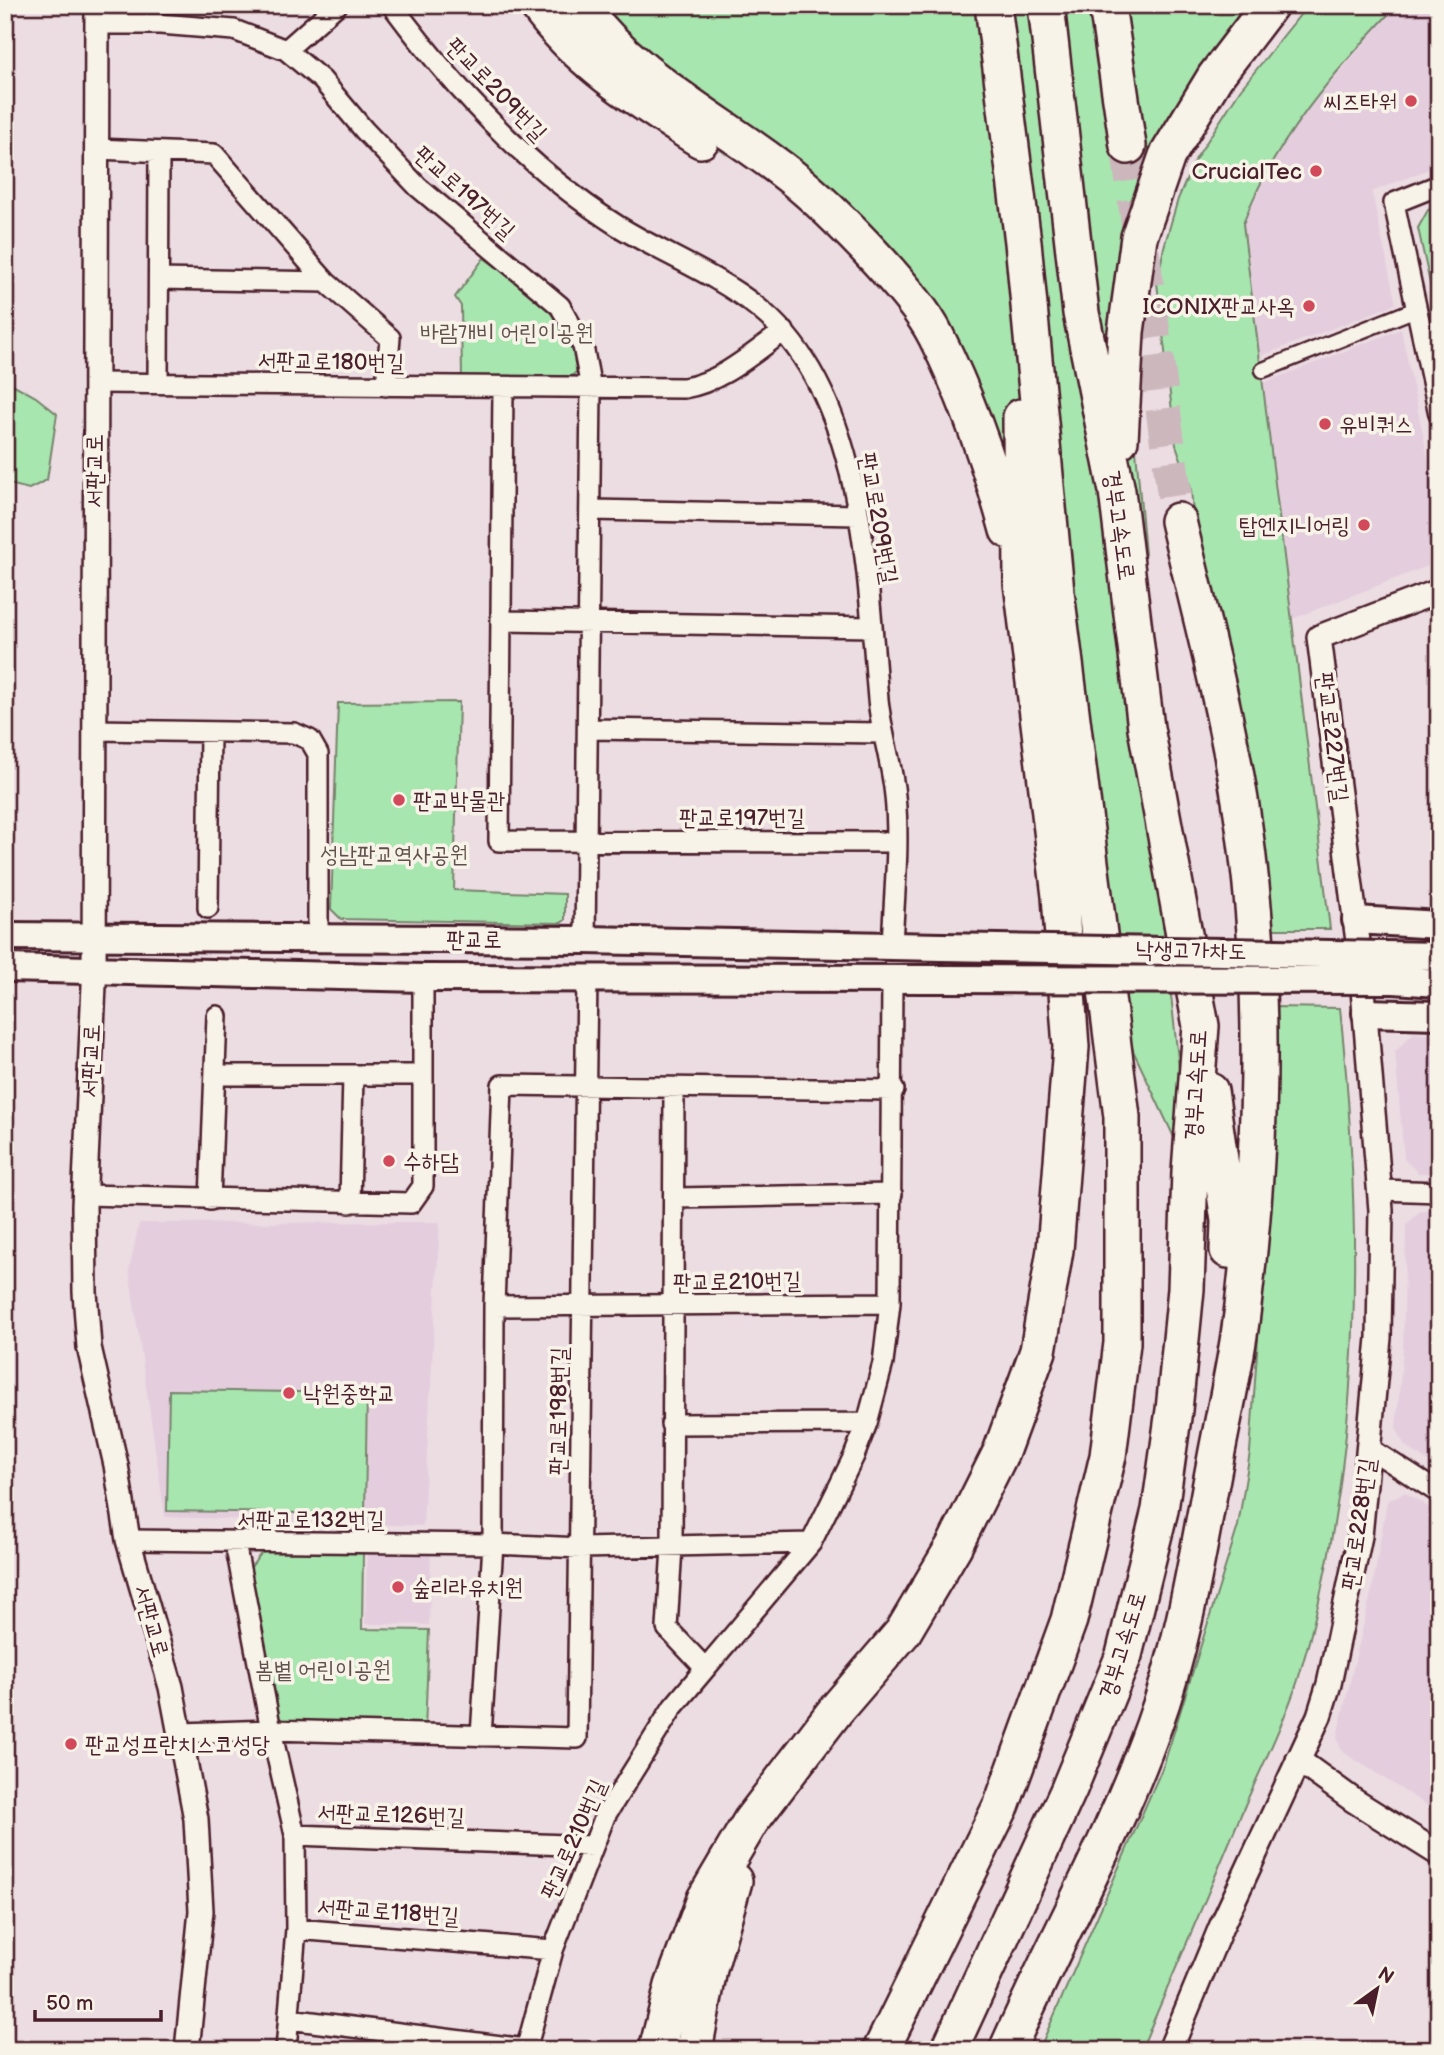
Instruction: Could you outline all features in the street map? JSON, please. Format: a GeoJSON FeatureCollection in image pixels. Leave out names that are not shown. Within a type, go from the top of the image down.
{"type":"FeatureCollection","features":[{"type":"Feature","properties":{"kind":"highway"},"geometry":{"type":"LineString","coordinates":[[537,5],[550,24],[602,71],[652,108],[841,224]]}},
{"type":"Feature","properties":{"kind":"highway"},"geometry":{"type":"LineString","coordinates":[[580,5],[640,67],[783,170],[841,224],[897,283],[935,334],[996,484],[1022,583]]}},
{"type":"Feature","properties":{"kind":"highway"},"geometry":{"type":"LineString","coordinates":[[881,2050],[1002,1804],[1069,1620],[1108,1456],[1122,1343],[1122,1116],[1056,592],[1023,242],[993,5]]}},
{"type":"Feature","properties":{"kind":"highway","name":"경부고속도로"},"geometry":{"type":"LineString","coordinates":[[949,2050],[1069,1789],[1128,1642],[1160,1510],[1174,1410],[1186,1289],[1190,1171],[1201,1026],[1146,728],[1117,491],[1082,313],[1046,5]]}},
{"type":"Feature","properties":{"kind":"highway"},"geometry":{"type":"LineString","coordinates":[[1107,5],[1128,146]]}},
{"type":"Feature","properties":{"kind":"highway"},"geometry":{"type":"LineString","coordinates":[[1117,491],[1126,332],[1139,237],[1167,156],[1215,76],[1267,10]]}},
{"type":"Feature","properties":{"kind":"highway"},"geometry":{"type":"LineString","coordinates":[[657,2050],[673,1986],[705,1899],[751,1821],[836,1710],[904,1632],[954,1546],[1001,1452],[1038,1352],[1055,1250],[1071,1047],[1060,896],[1022,583],[1019,509],[1023,242]]}},
{"type":"Feature","properties":{"kind":"highway"},"geometry":{"type":"LineString","coordinates":[[1006,2050],[1051,1950],[1115,1821],[1155,1722],[1193,1583],[1242,1316],[1258,1086],[1258,986],[1252,894],[1223,703],[1178,521]]}},
{"type":"Feature","properties":{"kind":"highway"},"geometry":{"type":"LineString","coordinates":[[1201,1026],[1229,1221],[1214,1463]]}},
{"type":"Feature","properties":{"kind":"highway"},"geometry":{"type":"LineString","coordinates":[[694,2050],[709,1969],[751,1821]]}},
{"type":"Feature","properties":{"kind":"main road"},"geometry":{"type":"LineString","coordinates":[[1356,920],[1439,925]]}},
{"type":"Feature","properties":{"kind":"main road","name":"판교로"},"geometry":{"type":"LineString","coordinates":[[5,936],[585,940],[943,947]]}},
{"type":"Feature","properties":{"kind":"main road","name":"낙생고가차도"},"geometry":{"type":"LineString","coordinates":[[943,947],[1439,956]]}},
{"type":"Feature","properties":{"kind":"main road","name":"판교로"},"geometry":{"type":"LineString","coordinates":[[5,968],[423,978],[587,976],[943,979]]}},
{"type":"Feature","properties":{"kind":"main road","name":"낙생고가차도"},"geometry":{"type":"LineString","coordinates":[[943,979],[1394,980],[1439,983]]}},
{"type":"Feature","properties":{"kind":"main road"},"geometry":{"type":"LineString","coordinates":[[1366,1013],[1439,1015]]}},
{"type":"Feature","properties":{"kind":"street"},"geometry":{"type":"LineString","coordinates":[[286,50],[337,5]]}},
{"type":"Feature","properties":{"kind":"street","name":"판교로209번길"},"geometry":{"type":"LineString","coordinates":[[392,5],[459,89],[553,179],[620,227],[742,297],[784,331],[811,371],[831,415],[853,486],[858,515],[872,626],[881,733],[895,793],[892,946]]}},
{"type":"Feature","properties":{"kind":"street","name":"판교로197번길"},"geometry":{"type":"LineString","coordinates":[[97,15],[161,15],[234,30],[286,50],[322,80],[364,130],[418,187],[560,306],[583,346],[591,388],[585,940]]}},
{"type":"Feature","properties":{"kind":"street","name":"서판교로"},"geometry":{"type":"LineString","coordinates":[[97,15],[93,969],[85,1195],[85,1292],[89,1347],[118,1477],[128,1540],[163,1657],[181,1733],[196,1819],[201,1885],[195,1991],[187,2050]]}},
{"type":"Feature","properties":{"kind":"street"},"geometry":{"type":"LineString","coordinates":[[97,149],[214,154],[326,282],[390,338],[386,386]]}},
{"type":"Feature","properties":{"kind":"street"},"geometry":{"type":"LineString","coordinates":[[158,382],[159,152]]}},
{"type":"Feature","properties":{"kind":"street"},"geometry":{"type":"LineString","coordinates":[[1439,185],[1394,203],[1439,414]]}},
{"type":"Feature","properties":{"kind":"street"},"geometry":{"type":"LineString","coordinates":[[159,279],[326,282]]}},
{"type":"Feature","properties":{"kind":"street"},"geometry":{"type":"LineString","coordinates":[[1264,370],[1416,309]]}},
{"type":"Feature","properties":{"kind":"street","name":"서판교로180번길"},"geometry":{"type":"LineString","coordinates":[[95,383],[591,388],[700,386],[719,377],[784,331]]}},
{"type":"Feature","properties":{"kind":"street"},"geometry":{"type":"LineString","coordinates":[[503,387],[503,621],[872,626]]}},
{"type":"Feature","properties":{"kind":"street"},"geometry":{"type":"LineString","coordinates":[[590,510],[858,515]]}},
{"type":"Feature","properties":{"kind":"street","name":"판교로227번길"},"geometry":{"type":"LineString","coordinates":[[1361,965],[1320,637],[1439,591]]}},
{"type":"Feature","properties":{"kind":"street","name":"판교로197번길"},"geometry":{"type":"LineString","coordinates":[[503,621],[499,841],[896,842]]}},
{"type":"Feature","properties":{"kind":"street"},"geometry":{"type":"LineString","coordinates":[[588,729],[881,733]]}},
{"type":"Feature","properties":{"kind":"street"},"geometry":{"type":"LineString","coordinates":[[94,730],[294,733],[303,736],[315,747],[318,754],[318,939]]}},
{"type":"Feature","properties":{"kind":"street"},"geometry":{"type":"LineString","coordinates":[[208,908],[210,732]]}},
{"type":"Feature","properties":{"kind":"street","name":"판교로228번길"},"geometry":{"type":"LineString","coordinates":[[1170,2050],[1221,1927],[1298,1759],[1329,1684],[1360,1536],[1379,1338],[1381,1190],[1361,965]]}},
{"type":"Feature","properties":{"kind":"street","name":"판교로198번길"},"geometry":{"type":"LineString","coordinates":[[481,1737],[577,1738],[587,976]]}},
{"type":"Feature","properties":{"kind":"street","name":"판교로"},"geometry":{"type":"LineString","coordinates":[[350,1203],[404,1205],[417,1198],[423,1186],[423,978]]}},
{"type":"Feature","properties":{"kind":"street","name":"판교로210번길"},"geometry":{"type":"LineString","coordinates":[[526,2050],[553,1950],[593,1846],[622,1787],[673,1707],[811,1543],[854,1456],[867,1423],[883,1363],[890,1303],[894,1090],[892,979]]}},
{"type":"Feature","properties":{"kind":"street"},"geometry":{"type":"LineString","coordinates":[[210,1200],[217,1016]]}},
{"type":"Feature","properties":{"kind":"street"},"geometry":{"type":"LineString","coordinates":[[215,1074],[423,1075]]}},
{"type":"Feature","properties":{"kind":"street"},"geometry":{"type":"LineString","coordinates":[[85,1195],[350,1203],[353,1075]]}},
{"type":"Feature","properties":{"kind":"street"},"geometry":{"type":"LineString","coordinates":[[181,1733],[271,1730],[481,1737],[493,1544],[494,1306],[502,1085],[894,1090]]}},
{"type":"Feature","properties":{"kind":"street"},"geometry":{"type":"LineString","coordinates":[[674,1088],[672,1547],[667,1628],[704,1667]]}},
{"type":"Feature","properties":{"kind":"street"},"geometry":{"type":"LineString","coordinates":[[1381,1190],[1439,1192]]}},
{"type":"Feature","properties":{"kind":"street"},"geometry":{"type":"LineString","coordinates":[[675,1198],[892,1194]]}},
{"type":"Feature","properties":{"kind":"street","name":"판교로210번길"},"geometry":{"type":"LineString","coordinates":[[584,1305],[890,1303]]}},
{"type":"Feature","properties":{"kind":"street"},"geometry":{"type":"LineString","coordinates":[[494,1306],[584,1305]]}},
{"type":"Feature","properties":{"kind":"street"},"geometry":{"type":"LineString","coordinates":[[671,1423],[867,1423]]}},
{"type":"Feature","properties":{"kind":"street"},"geometry":{"type":"LineString","coordinates":[[1369,1448],[1439,1493]]}},
{"type":"Feature","properties":{"kind":"street","name":"서판교로132번길"},"geometry":{"type":"LineString","coordinates":[[128,1540],[493,1544],[581,1548],[811,1543]]}},
{"type":"Feature","properties":{"kind":"street","name":"서판교로126번길"},"geometry":{"type":"LineString","coordinates":[[235,1543],[271,1730],[295,1835],[593,1846]]}},
{"type":"Feature","properties":{"kind":"street"},"geometry":{"type":"LineString","coordinates":[[1298,1759],[1353,1800],[1439,1854]]}},
{"type":"Feature","properties":{"kind":"street"},"geometry":{"type":"LineString","coordinates":[[295,1835],[296,1929]]}},
{"type":"Feature","properties":{"kind":"street","name":"서판교로118번길"},"geometry":{"type":"LineString","coordinates":[[286,2050],[296,1929],[553,1950]]}},
{"type":"Feature","properties":{"kind":"street"},"geometry":{"type":"LineString","coordinates":[[289,2019],[526,2050]]}},
{"type":"Feature","properties":{"kind":"shaded area"},"geometry":{"type":"Polygon","coordinates":[[[1397,5],[1439,5],[1439,165],[1372,192],[1396,304],[1259,357],[1243,224],[1254,195],[1301,117],[1397,5]]]}},
{"type":"Feature","properties":{"kind":"shaded area"},"geometry":{"type":"Polygon","coordinates":[[[1401,329],[1439,511],[1439,559],[1436,563],[1292,619],[1263,383],[1401,329]]]}},
{"type":"Feature","properties":{"kind":"shaded area"},"geometry":{"type":"Polygon","coordinates":[[[1413,1033],[1439,1035],[1439,1174],[1418,1173],[1404,1159],[1395,1052],[1413,1033]]]}},
{"type":"Feature","properties":{"kind":"shaded area"},"geometry":{"type":"Polygon","coordinates":[[[1420,1211],[1439,1212],[1439,1469],[1405,1446],[1396,1428],[1403,1347],[1406,1225],[1420,1211]]]}},
{"type":"Feature","properties":{"kind":"shaded area","name":"낙원중학교"},"geometry":{"type":"Polygon","coordinates":[[[440,1222],[423,1526],[165,1517],[129,1270],[139,1223],[440,1222]]]}},
{"type":"Feature","properties":{"kind":"shaded area"},"geometry":{"type":"Polygon","coordinates":[[[1405,1492],[1439,1514],[1439,1797],[1431,1808],[1341,1751],[1337,1736],[1372,1589],[1387,1501],[1405,1492]]]}},
{"type":"Feature","properties":{"kind":"shaded area","name":"숲리라유치원"},"geometry":{"type":"Polygon","coordinates":[[[367,1549],[431,1551],[429,1625],[365,1624],[367,1549]]]}},
{"type":"Feature","properties":{"kind":"green space"},"geometry":{"type":"Polygon","coordinates":[[[537,5],[1273,5],[1167,156],[1126,332],[1145,555],[1117,494],[1190,1171],[1060,896],[1022,583],[935,334],[841,224],[652,108],[537,5]]]}},
{"type":"Feature","properties":{"kind":"green space"},"geometry":{"type":"Polygon","coordinates":[[[1308,5],[1397,5],[1330,81],[1289,135],[1256,193],[1243,224],[1330,929],[1267,929],[1193,514],[1191,488],[1176,445],[1157,283],[1178,199],[1195,160],[1240,90],[1308,5]]]}},
{"type":"Feature","properties":{"kind":"green space"},"geometry":{"type":"Polygon","coordinates":[[[1439,206],[1437,316],[1418,228],[1428,210],[1439,206]]]}},
{"type":"Feature","properties":{"kind":"green space","name":"바람개비 어린이공원"},"geometry":{"type":"Polygon","coordinates":[[[484,258],[531,293],[553,316],[580,368],[569,379],[462,379],[461,306],[455,297],[484,258]]]}},
{"type":"Feature","properties":{"kind":"green space"},"geometry":{"type":"Polygon","coordinates":[[[5,380],[36,397],[57,414],[47,480],[29,489],[5,483],[5,380]]]}},
{"type":"Feature","properties":{"kind":"green space","name":"성남판교역사공원"},"geometry":{"type":"Polygon","coordinates":[[[459,702],[454,890],[565,894],[565,920],[561,923],[341,919],[331,909],[338,703],[459,702]]]}},
{"type":"Feature","properties":{"kind":"green space"},"geometry":{"type":"Polygon","coordinates":[[[1274,1007],[1340,1008],[1348,1092],[1354,1261],[1352,1346],[1336,1515],[1320,1598],[1298,1680],[1286,1712],[1141,2050],[1039,2050],[1164,1764],[1238,1526],[1250,1452],[1273,1124],[1274,1007]]]}},
{"type":"Feature","properties":{"kind":"green space"},"geometry":{"type":"Polygon","coordinates":[[[169,1390],[367,1393],[365,1514],[167,1511],[169,1390]]]}},
{"type":"Feature","properties":{"kind":"green space","name":"봄볕 어린이공원"},"geometry":{"type":"Polygon","coordinates":[[[263,1551],[363,1551],[362,1629],[429,1630],[425,1730],[294,1724],[276,1717],[248,1571],[263,1551]]]}},
{"type":"Feature","properties":{"kind":"tunnel"},"geometry":{"type":"LineString","coordinates":[[1128,146],[1178,521]]}},
{"type":"Feature","properties":{"kind":"place","name":"씨즈타워"},"geometry":{"type":"Point","coordinates":[1411,101]}},
{"type":"Feature","properties":{"kind":"place","name":"CrucialTec"},"geometry":{"type":"Point","coordinates":[1316,171]}},
{"type":"Feature","properties":{"kind":"place","name":"ICONIX판교사옥"},"geometry":{"type":"Point","coordinates":[1309,306]}},
{"type":"Feature","properties":{"kind":"place","name":"유비쿼스"},"geometry":{"type":"Point","coordinates":[1325,424]}},
{"type":"Feature","properties":{"kind":"place","name":"탑엔지니어링"},"geometry":{"type":"Point","coordinates":[1364,525]}},
{"type":"Feature","properties":{"kind":"place","name":"판교박물관"},"geometry":{"type":"Point","coordinates":[399,800]}},
{"type":"Feature","properties":{"kind":"place","name":"수하담"},"geometry":{"type":"Point","coordinates":[389,1161]}},
{"type":"Feature","properties":{"kind":"place","name":"낙원중학교"},"geometry":{"type":"Point","coordinates":[289,1393]}},
{"type":"Feature","properties":{"kind":"place","name":"숲리라유치원"},"geometry":{"type":"Point","coordinates":[398,1587]}},
{"type":"Feature","properties":{"kind":"place","name":"판교성프란치스코성당"},"geometry":{"type":"Point","coordinates":[71,1744]}}]}
